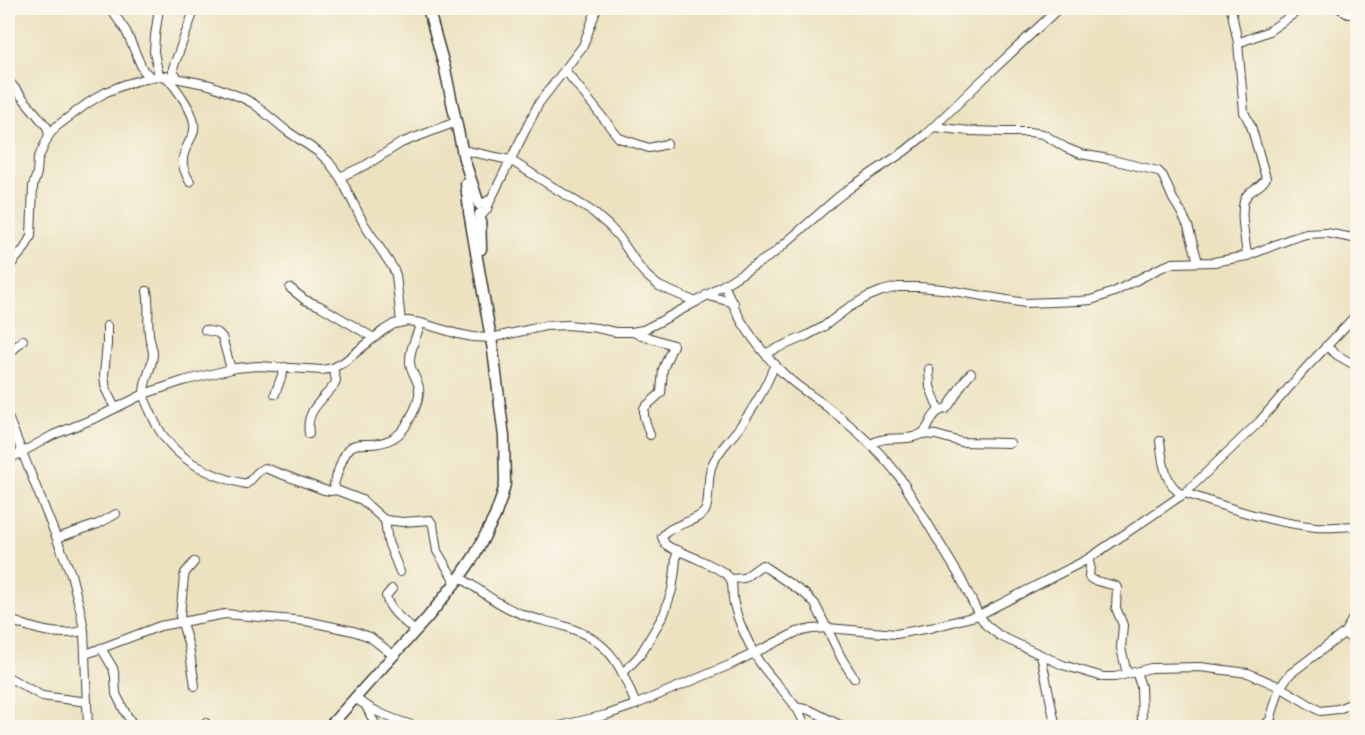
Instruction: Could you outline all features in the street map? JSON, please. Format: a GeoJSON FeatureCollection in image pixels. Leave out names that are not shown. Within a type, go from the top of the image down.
{"type":"FeatureCollection","features":[{"type":"Feature","properties":{"kind":"main road"},"geometry":{"type":"LineString","coordinates":[[328,728],[458,580],[475,555],[495,516],[505,484],[504,436],[481,276],[476,210],[429,8]]}},
{"type":"Feature","properties":{"kind":"street"},"geometry":{"type":"LineString","coordinates":[[110,8],[126,31],[143,70],[158,76],[176,89],[191,112],[195,123],[194,131],[183,154],[183,169],[190,182]]}},
{"type":"Feature","properties":{"kind":"street"},"geometry":{"type":"LineString","coordinates":[[158,76],[154,51],[159,8]]}},
{"type":"Feature","properties":{"kind":"street"},"geometry":{"type":"LineString","coordinates":[[177,77],[173,68],[195,8]]}},
{"type":"Feature","properties":{"kind":"street"},"geometry":{"type":"LineString","coordinates":[[476,210],[483,214],[486,212],[539,103],[583,46],[597,8]]}},
{"type":"Feature","properties":{"kind":"street"},"geometry":{"type":"LineString","coordinates":[[8,460],[53,435],[98,417],[144,394],[183,381],[231,369],[258,366],[322,370],[333,368],[384,330],[401,322],[421,323],[465,336],[491,338],[545,326],[568,325],[615,332],[643,330],[696,302],[773,254],[837,198],[905,151],[933,128],[1059,8]]}},
{"type":"Feature","properties":{"kind":"street"},"geometry":{"type":"LineString","coordinates":[[1231,8],[1238,43],[1244,112],[1251,126],[1266,178],[1263,183],[1246,195],[1243,202],[1242,215],[1247,256]]}},
{"type":"Feature","properties":{"kind":"street"},"geometry":{"type":"LineString","coordinates":[[1238,43],[1269,31],[1302,8]]}},
{"type":"Feature","properties":{"kind":"street"},"geometry":{"type":"LineString","coordinates":[[1339,8],[1348,14],[1358,10]]}},
{"type":"Feature","properties":{"kind":"street"},"geometry":{"type":"LineString","coordinates":[[565,70],[619,138],[649,148],[667,144]]}},
{"type":"Feature","properties":{"kind":"street"},"geometry":{"type":"LineString","coordinates":[[8,268],[25,248],[31,236],[33,186],[39,159],[49,135],[57,126],[106,92],[158,76],[177,77],[210,85],[254,104],[328,161],[340,177],[364,224],[393,268],[396,275],[401,322]]}},
{"type":"Feature","properties":{"kind":"street"},"geometry":{"type":"LineString","coordinates":[[8,80],[49,135]]}},
{"type":"Feature","properties":{"kind":"street"},"geometry":{"type":"LineString","coordinates":[[340,177],[366,165],[401,142],[456,122]]}},
{"type":"Feature","properties":{"kind":"street"},"geometry":{"type":"LineString","coordinates":[[933,128],[1043,134],[1081,154],[1158,171],[1163,176],[1188,226],[1198,262]]}},
{"type":"Feature","properties":{"kind":"street"},"geometry":{"type":"LineString","coordinates":[[463,155],[510,160],[593,212],[627,247],[647,276],[659,286],[696,302]]}},
{"type":"Feature","properties":{"kind":"street"},"geometry":{"type":"LineString","coordinates":[[766,353],[823,327],[867,297],[898,287],[942,289],[1025,303],[1079,302],[1114,292],[1173,263],[1214,262],[1247,256],[1306,234],[1327,233],[1358,239]]}},
{"type":"Feature","properties":{"kind":"street"},"geometry":{"type":"LineString","coordinates":[[724,285],[741,321],[786,376],[828,407],[871,444],[893,467],[960,577],[979,615],[1000,636],[1063,665],[1103,677],[1151,668],[1200,667],[1248,673],[1280,687],[1320,711],[1338,709],[1358,701]]}},
{"type":"Feature","properties":{"kind":"street"},"geometry":{"type":"LineString","coordinates":[[290,288],[305,300],[320,306],[374,338]]}},
{"type":"Feature","properties":{"kind":"street"},"geometry":{"type":"LineString","coordinates":[[147,291],[149,335],[153,354],[144,394],[154,422],[178,453],[197,466],[237,482],[246,484],[257,471],[265,468],[362,500],[386,519],[403,522],[430,520],[433,525],[437,551],[458,580],[512,610],[566,627],[601,643],[623,673],[636,705]]}},
{"type":"Feature","properties":{"kind":"street"},"geometry":{"type":"LineString","coordinates":[[706,295],[734,303]]}},
{"type":"Feature","properties":{"kind":"street"},"geometry":{"type":"LineString","coordinates":[[551,728],[606,715],[636,705],[732,664],[797,632],[828,628],[896,634],[979,615],[1088,559],[1184,494],[1259,422],[1326,346],[1358,314]]}},
{"type":"Feature","properties":{"kind":"street"},"geometry":{"type":"LineString","coordinates":[[336,490],[334,484],[350,448],[354,445],[374,444],[393,438],[407,424],[419,394],[419,387],[412,373],[410,361],[421,323]]}},
{"type":"Feature","properties":{"kind":"street"},"geometry":{"type":"LineString","coordinates":[[107,326],[104,375],[106,390],[115,408]]}},
{"type":"Feature","properties":{"kind":"street"},"geometry":{"type":"LineString","coordinates":[[205,330],[218,333],[222,337],[231,369]]}},
{"type":"Feature","properties":{"kind":"street"},"geometry":{"type":"LineString","coordinates":[[631,332],[673,345],[663,369],[661,393],[644,408],[644,417],[650,435]]}},
{"type":"Feature","properties":{"kind":"street"},"geometry":{"type":"LineString","coordinates":[[8,355],[23,340]]}},
{"type":"Feature","properties":{"kind":"street"},"geometry":{"type":"LineString","coordinates":[[1326,346],[1358,367]]}},
{"type":"Feature","properties":{"kind":"street"},"geometry":{"type":"LineString","coordinates":[[776,364],[768,383],[751,411],[719,451],[711,467],[705,511],[667,531],[662,537],[665,544],[716,568],[731,579],[738,616],[754,653],[760,665],[802,715],[805,728]]}},
{"type":"Feature","properties":{"kind":"street"},"geometry":{"type":"LineString","coordinates":[[275,394],[285,367]]}},
{"type":"Feature","properties":{"kind":"street"},"geometry":{"type":"LineString","coordinates":[[309,434],[309,419],[313,410],[335,384],[333,368]]}},
{"type":"Feature","properties":{"kind":"street"},"geometry":{"type":"LineString","coordinates":[[928,369],[930,387],[939,410]]}},
{"type":"Feature","properties":{"kind":"street"},"geometry":{"type":"LineString","coordinates":[[871,444],[877,440],[914,437],[921,434],[925,431],[931,418],[939,410],[946,409],[950,405],[961,383],[971,373]]}},
{"type":"Feature","properties":{"kind":"street"},"geometry":{"type":"LineString","coordinates":[[8,417],[71,574],[84,631],[88,728]]}},
{"type":"Feature","properties":{"kind":"street"},"geometry":{"type":"LineString","coordinates":[[921,434],[936,435],[961,442],[1010,443]]}},
{"type":"Feature","properties":{"kind":"street"},"geometry":{"type":"LineString","coordinates":[[1160,441],[1169,483],[1184,494],[1244,514],[1281,521],[1317,527],[1358,526]]}},
{"type":"Feature","properties":{"kind":"street"},"geometry":{"type":"LineString","coordinates":[[57,538],[98,524],[116,514]]}},
{"type":"Feature","properties":{"kind":"street"},"geometry":{"type":"LineString","coordinates":[[386,519],[388,542],[400,572]]}},
{"type":"Feature","properties":{"kind":"street"},"geometry":{"type":"LineString","coordinates":[[623,673],[640,655],[664,614],[672,590],[678,550]]}},
{"type":"Feature","properties":{"kind":"street"},"geometry":{"type":"LineString","coordinates":[[1088,559],[1089,578],[1117,586],[1116,608],[1124,625],[1121,648],[1127,674]]}},
{"type":"Feature","properties":{"kind":"street"},"geometry":{"type":"LineString","coordinates":[[194,562],[184,577],[180,622],[189,647],[195,687]]}},
{"type":"Feature","properties":{"kind":"street"},"geometry":{"type":"LineString","coordinates":[[731,579],[744,578],[759,565],[765,566],[805,594],[815,604],[854,678]]}},
{"type":"Feature","properties":{"kind":"street"},"geometry":{"type":"LineString","coordinates":[[393,589],[386,596],[387,601],[395,614],[415,631]]}},
{"type":"Feature","properties":{"kind":"street"},"geometry":{"type":"LineString","coordinates":[[1262,728],[1273,724],[1280,687],[1290,674],[1344,633],[1355,621],[1358,608]]}},
{"type":"Feature","properties":{"kind":"street"},"geometry":{"type":"LineString","coordinates":[[86,654],[160,626],[225,614],[306,621],[353,631],[370,637],[393,655]]}},
{"type":"Feature","properties":{"kind":"street"},"geometry":{"type":"LineString","coordinates":[[8,619],[51,633],[84,631]]}},
{"type":"Feature","properties":{"kind":"street"},"geometry":{"type":"LineString","coordinates":[[1344,633],[1358,641]]}},
{"type":"Feature","properties":{"kind":"street"},"geometry":{"type":"LineString","coordinates":[[101,648],[113,668],[116,694],[135,728]]}},
{"type":"Feature","properties":{"kind":"street"},"geometry":{"type":"LineString","coordinates":[[1041,655],[1056,728]]}},
{"type":"Feature","properties":{"kind":"street"},"geometry":{"type":"LineString","coordinates":[[1136,672],[1141,686],[1142,721],[1148,728]]}},
{"type":"Feature","properties":{"kind":"street"},"geometry":{"type":"LineString","coordinates":[[8,677],[42,696],[87,702]]}},
{"type":"Feature","properties":{"kind":"street"},"geometry":{"type":"LineString","coordinates":[[355,698],[366,706],[400,722],[422,728]]}},
{"type":"Feature","properties":{"kind":"street"},"geometry":{"type":"LineString","coordinates":[[366,706],[377,728]]}},
{"type":"Feature","properties":{"kind":"street"},"geometry":{"type":"LineString","coordinates":[[795,707],[810,710],[846,728]]}}]}
